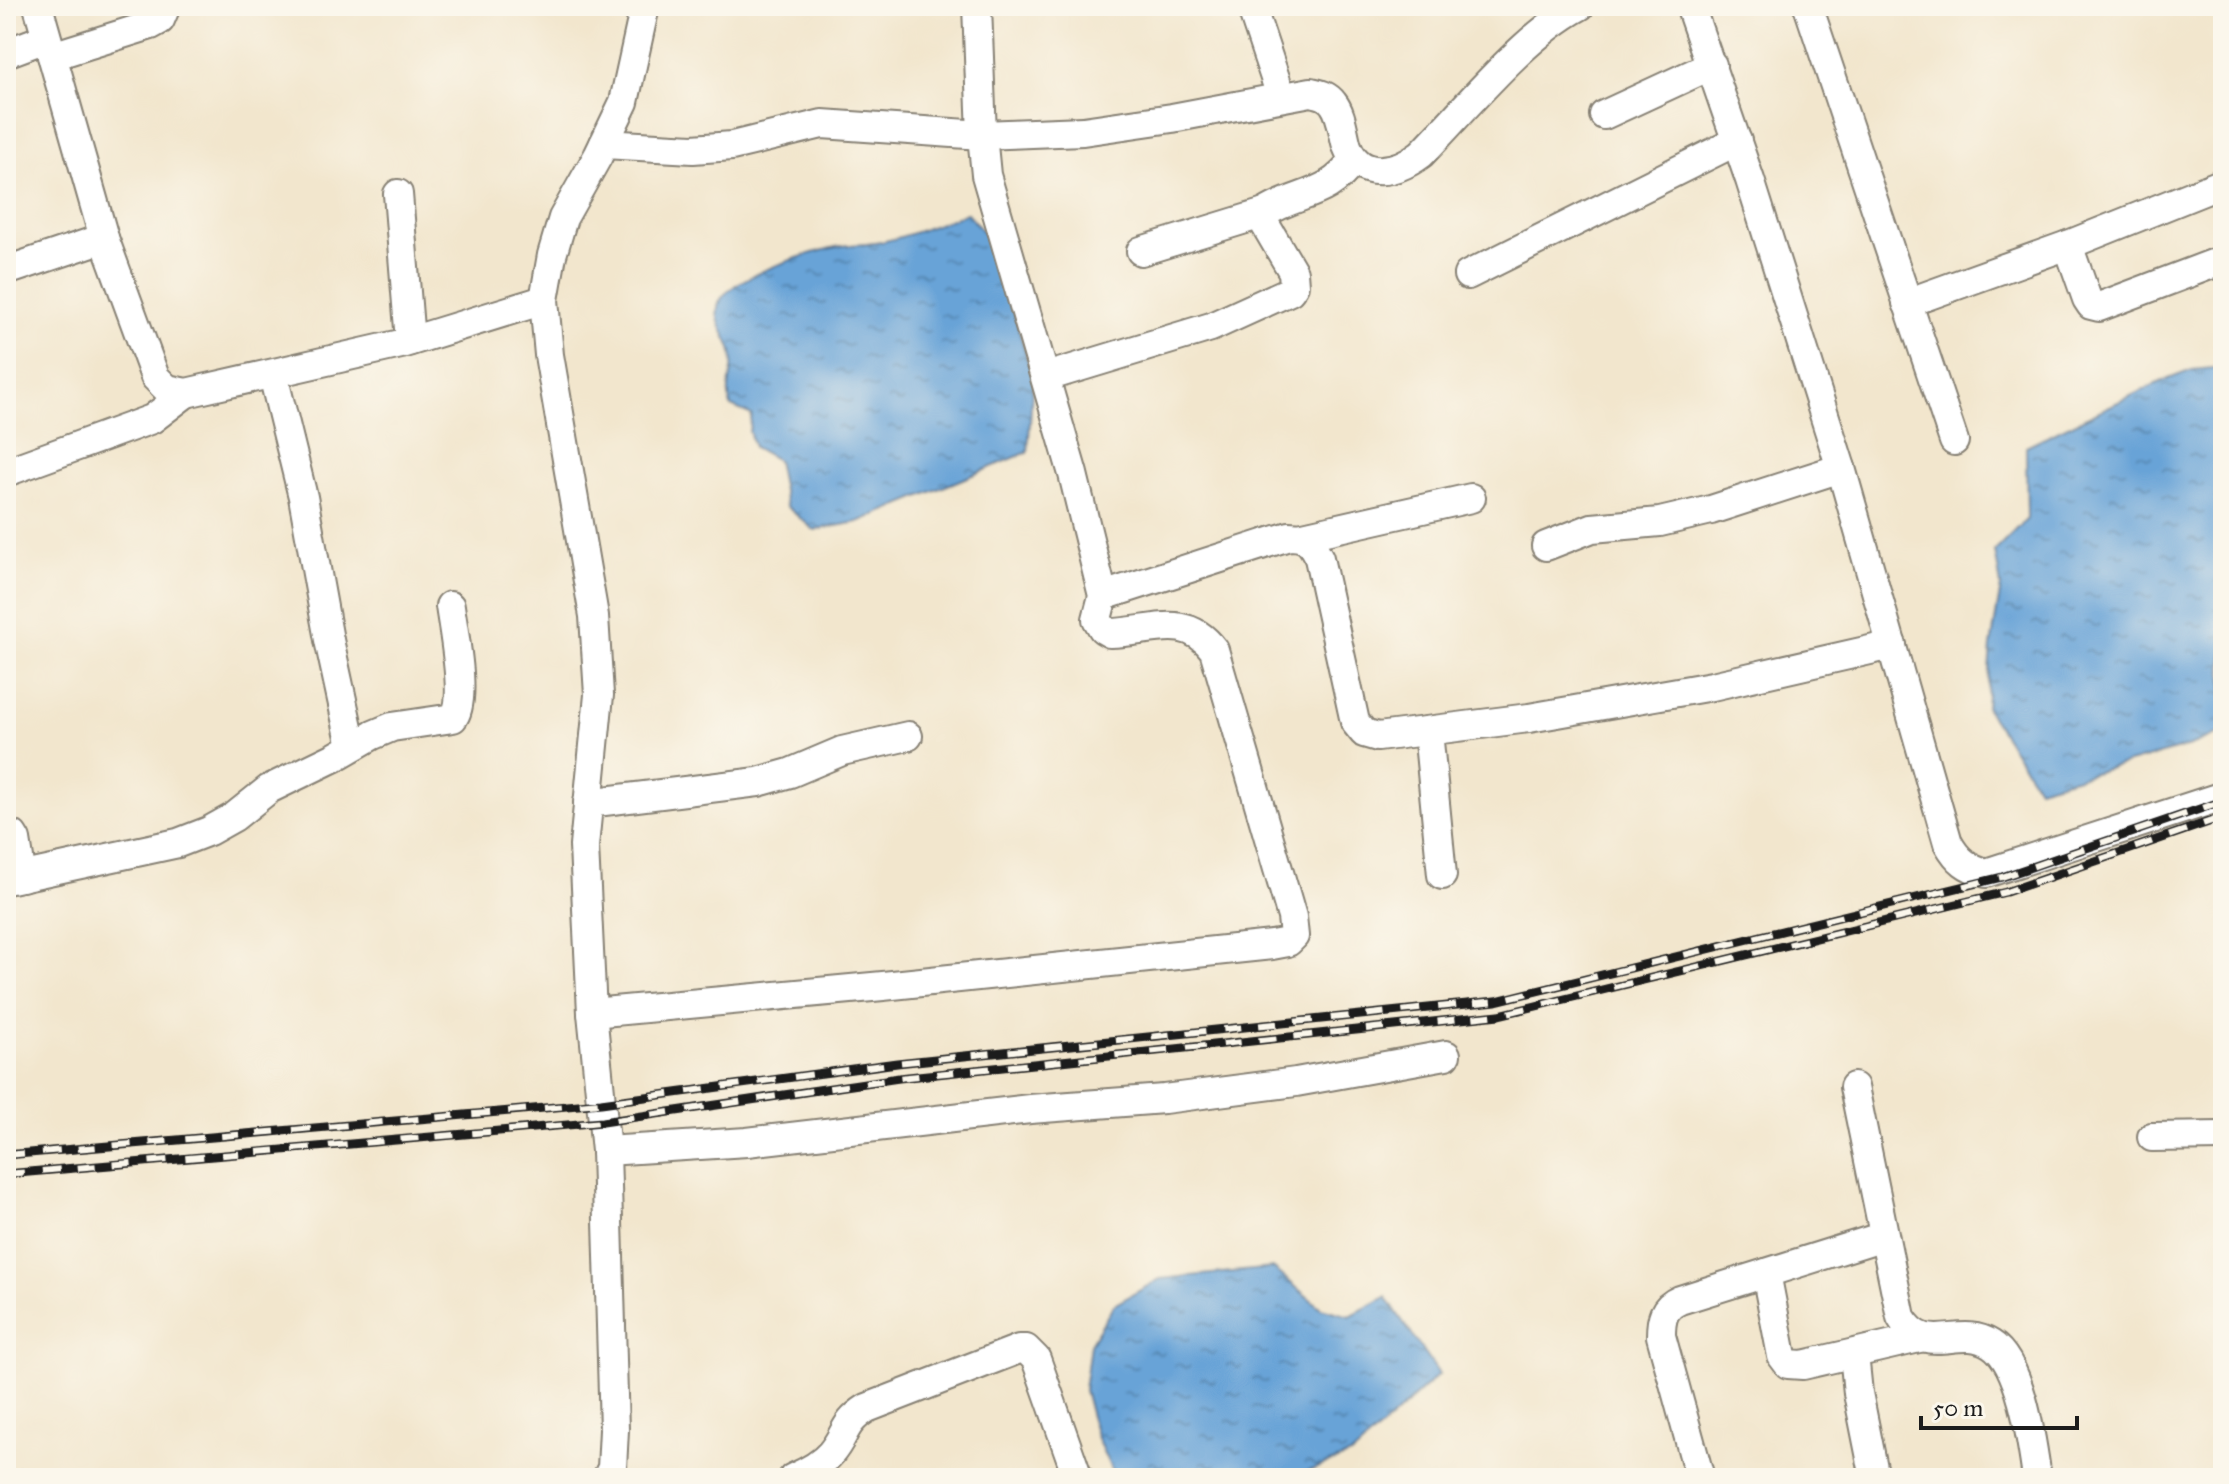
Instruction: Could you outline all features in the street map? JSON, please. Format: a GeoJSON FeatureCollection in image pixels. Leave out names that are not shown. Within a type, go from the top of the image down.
{"type":"FeatureCollection","features":[{"type":"Feature","properties":{"kind":"street"},"geometry":{"type":"LineString","coordinates":[[38,6],[104,238],[155,377],[167,389],[186,393],[273,375],[410,341],[544,300]]}},
{"type":"Feature","properties":{"kind":"street"},"geometry":{"type":"LineString","coordinates":[[6,53],[151,25],[160,20],[166,6]]}},
{"type":"Feature","properties":{"kind":"street"},"geometry":{"type":"LineString","coordinates":[[607,1478],[612,1468],[614,1430],[606,1151],[592,1013],[584,846],[599,695],[594,616],[549,355],[544,300],[563,218],[624,102],[645,6]]}},
{"type":"Feature","properties":{"kind":"street"},"geometry":{"type":"LineString","coordinates":[[592,1013],[883,986],[1288,942],[1294,936],[1292,917],[1214,650],[1204,637],[1190,628],[1174,626],[1110,633],[1103,629],[1097,619],[1103,596],[1073,474],[986,175],[977,6]]}},
{"type":"Feature","properties":{"kind":"street"},"geometry":{"type":"LineString","coordinates":[[1251,6],[1281,96]]}},
{"type":"Feature","properties":{"kind":"street"},"geometry":{"type":"LineString","coordinates":[[604,144],[693,149],[732,146],[822,124],[982,135],[1083,131],[1311,92],[1323,94],[1335,105],[1354,160],[1365,169],[1378,171],[1408,164],[1421,154],[1529,43],[1580,6]]}},
{"type":"Feature","properties":{"kind":"street"},"geometry":{"type":"LineString","coordinates":[[1690,6],[1737,141],[1841,468],[1948,843],[1956,857],[1967,867],[1986,873],[2008,868],[2223,796]]}},
{"type":"Feature","properties":{"kind":"street"},"geometry":{"type":"LineString","coordinates":[[1808,6],[1954,441]]}},
{"type":"Feature","properties":{"kind":"street"},"geometry":{"type":"LineString","coordinates":[[1604,115],[1712,65]]}},
{"type":"Feature","properties":{"kind":"street"},"geometry":{"type":"LineString","coordinates":[[1468,275],[1737,141]]}},
{"type":"Feature","properties":{"kind":"street"},"geometry":{"type":"LineString","coordinates":[[1141,251],[1265,213],[1319,191],[1335,181],[1354,160]]}},
{"type":"Feature","properties":{"kind":"street"},"geometry":{"type":"LineString","coordinates":[[1907,303],[2068,245],[2223,183]]}},
{"type":"Feature","properties":{"kind":"street"},"geometry":{"type":"LineString","coordinates":[[398,194],[410,341]]}},
{"type":"Feature","properties":{"kind":"street"},"geometry":{"type":"LineString","coordinates":[[1046,377],[1211,327],[1290,291],[1294,285],[1293,272],[1266,226],[1265,213]]}},
{"type":"Feature","properties":{"kind":"street"},"geometry":{"type":"LineString","coordinates":[[6,271],[104,238]]}},
{"type":"Feature","properties":{"kind":"street"},"geometry":{"type":"LineString","coordinates":[[2068,245],[2087,299],[2091,305],[2099,307],[2223,260]]}},
{"type":"Feature","properties":{"kind":"street"},"geometry":{"type":"LineString","coordinates":[[273,375],[303,497],[352,746]]}},
{"type":"Feature","properties":{"kind":"street"},"geometry":{"type":"LineString","coordinates":[[6,472],[152,419],[186,393]]}},
{"type":"Feature","properties":{"kind":"street"},"geometry":{"type":"LineString","coordinates":[[1546,546],[1592,528],[1660,522],[1711,510],[1841,468]]}},
{"type":"Feature","properties":{"kind":"street"},"geometry":{"type":"LineString","coordinates":[[1103,596],[1289,536],[1303,536],[1471,498]]}},
{"type":"Feature","properties":{"kind":"street"},"geometry":{"type":"LineString","coordinates":[[1303,536],[1311,542],[1319,558],[1355,722],[1364,733],[1378,737],[1529,718],[1712,686],[1892,645]]}},
{"type":"Feature","properties":{"kind":"street"},"geometry":{"type":"LineString","coordinates":[[6,834],[13,835],[16,840],[14,878],[178,843],[209,831],[234,817],[269,789],[392,727],[453,718],[458,712],[460,694],[450,606]]}},
{"type":"Feature","properties":{"kind":"street"},"geometry":{"type":"LineString","coordinates":[[1428,731],[1442,875]]}},
{"type":"Feature","properties":{"kind":"street"},"geometry":{"type":"LineString","coordinates":[[588,803],[758,782],[790,773],[842,751],[908,736]]}},
{"type":"Feature","properties":{"kind":"street"},"geometry":{"type":"LineString","coordinates":[[606,1151],[747,1142],[1030,1109],[1164,1099],[1296,1082],[1446,1055]]}},
{"type":"Feature","properties":{"kind":"street"},"geometry":{"type":"LineString","coordinates":[[1854,1087],[1901,1317],[1919,1338]]}},
{"type":"Feature","properties":{"kind":"street"},"geometry":{"type":"LineString","coordinates":[[2152,1137],[2223,1136]]}},
{"type":"Feature","properties":{"kind":"street"},"geometry":{"type":"LineString","coordinates":[[1700,1478],[1661,1336],[1661,1320],[1671,1303],[1884,1236]]}},
{"type":"Feature","properties":{"kind":"street"},"geometry":{"type":"LineString","coordinates":[[1766,1273],[1782,1356],[1788,1364],[1803,1365],[1919,1338],[1978,1338],[1988,1342],[2001,1353],[2020,1393],[2037,1478]]}},
{"type":"Feature","properties":{"kind":"street"},"geometry":{"type":"LineString","coordinates":[[793,1478],[820,1464],[832,1452],[853,1417],[867,1408],[1019,1349],[1026,1349],[1036,1359],[1078,1478]]}},
{"type":"Feature","properties":{"kind":"street"},"geometry":{"type":"LineString","coordinates":[[1854,1354],[1875,1478]]}},
{"type":"Feature","properties":{"kind":"water"},"geometry":{"type":"Polygon","coordinates":[[[967,213],[994,245],[1033,378],[1028,452],[858,522],[814,530],[786,506],[777,460],[754,447],[749,431],[752,415],[731,406],[729,391],[733,360],[719,321],[720,301],[740,282],[795,259],[842,246],[895,238],[967,213]]]}},
{"type":"Feature","properties":{"kind":"water"},"geometry":{"type":"Polygon","coordinates":[[[2223,367],[2223,732],[2190,746],[2038,788],[1986,708],[1991,646],[2001,586],[1995,551],[2027,519],[2026,446],[2158,383],[2192,370],[2223,367]]]}},
{"type":"Feature","properties":{"kind":"water"},"geometry":{"type":"Polygon","coordinates":[[[1273,1268],[1321,1308],[1350,1316],[1386,1297],[1439,1374],[1353,1454],[1291,1478],[1115,1478],[1096,1436],[1084,1390],[1090,1344],[1114,1305],[1160,1279],[1273,1268]]]}},
{"type":"Feature","properties":{"kind":"railway"},"geometry":{"type":"LineString","coordinates":[[6,1155],[601,1103],[897,1063],[1496,1001],[2002,877],[2223,801]]}},
{"type":"Feature","properties":{"kind":"railway"},"geometry":{"type":"LineString","coordinates":[[6,1174],[602,1122],[899,1078],[1499,1015],[2006,892],[2223,817]]}}]}
